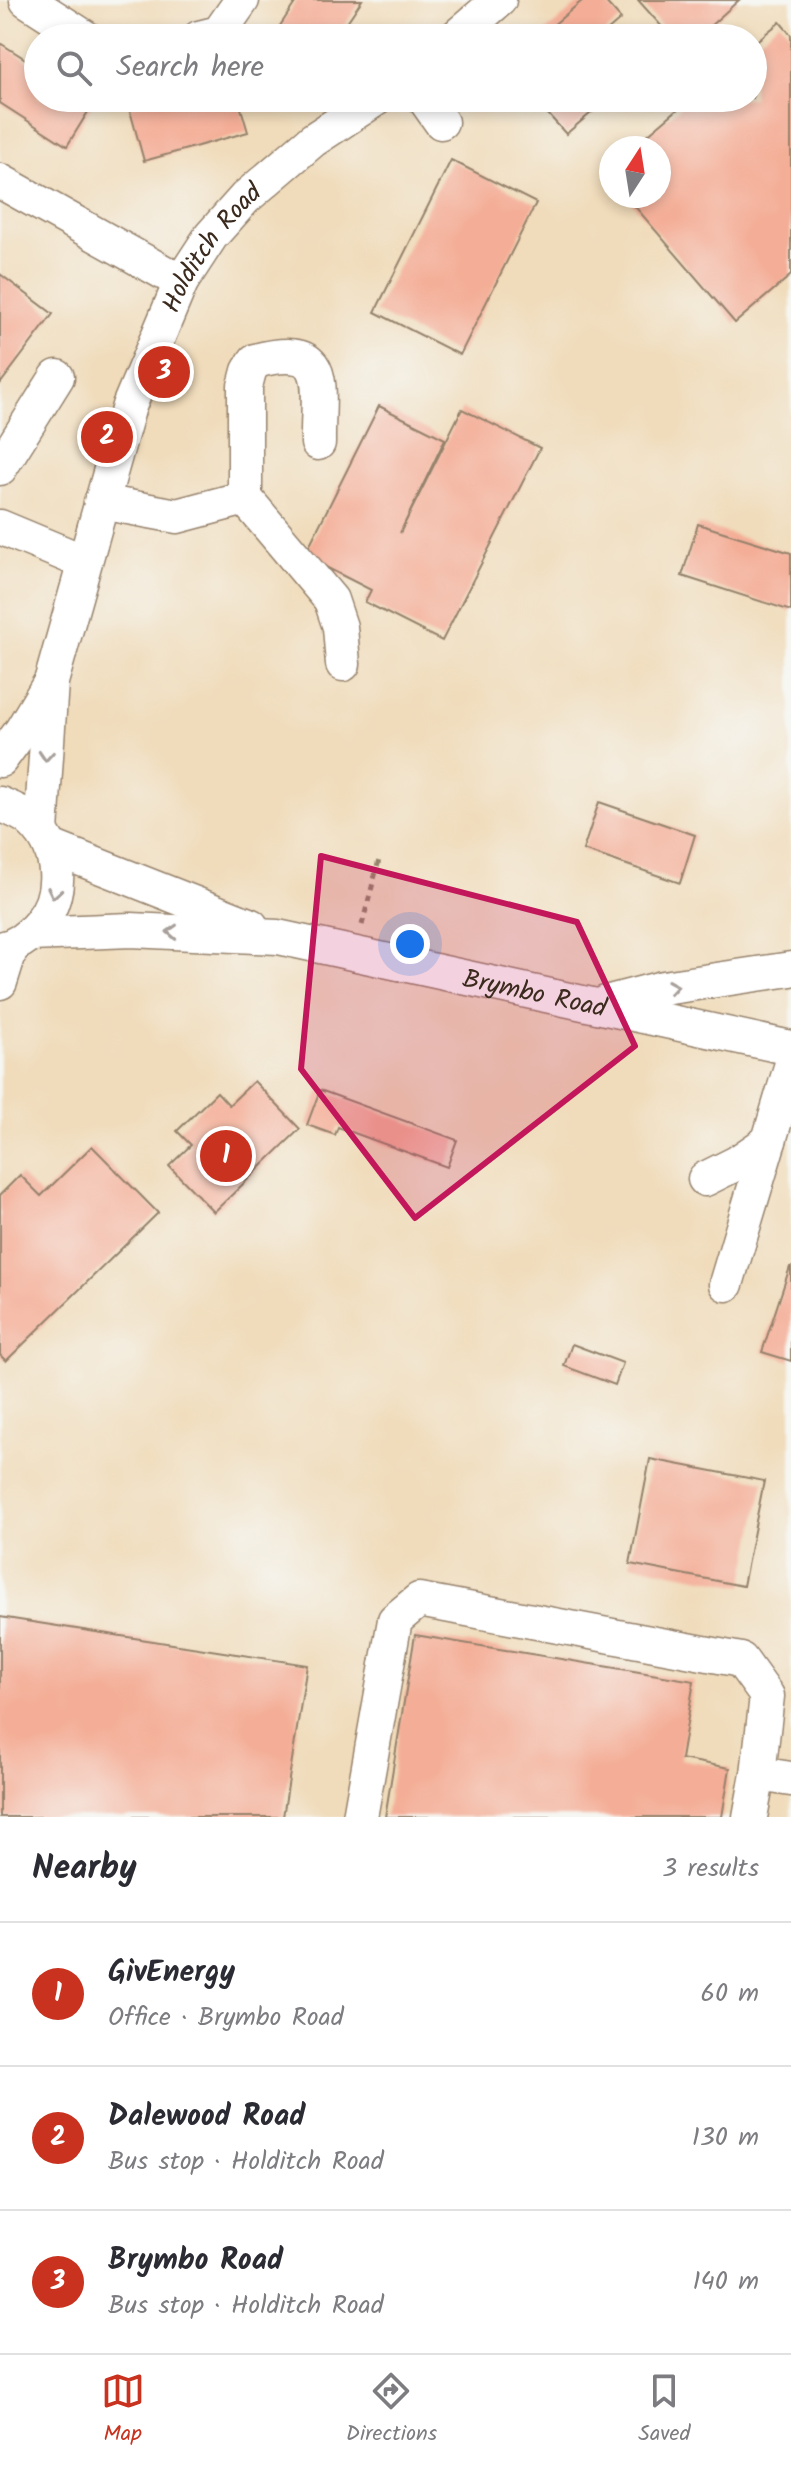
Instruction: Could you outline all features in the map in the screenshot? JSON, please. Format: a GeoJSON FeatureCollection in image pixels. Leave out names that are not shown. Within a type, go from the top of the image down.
{"type":"FeatureCollection","features":[{"type":"Feature","properties":{"kind":"street"},"geometry":{"type":"LineString","coordinates":[[27,0],[64,24]]}},
{"type":"Feature","properties":{"kind":"street"},"geometry":{"type":"LineString","coordinates":[[225,24],[242,0]]}},
{"type":"Feature","properties":{"kind":"street"},"geometry":{"type":"LineString","coordinates":[[471,24],[499,0]]}},
{"type":"Feature","properties":{"kind":"street","name":"Holditch Road"},"geometry":{"type":"LineString","coordinates":[[0,982],[14,944],[49,912],[54,899],[57,878],[46,839],[51,682],[129,406],[181,282],[211,236],[245,198],[313,140],[356,112]]}},
{"type":"Feature","properties":{"kind":"street"},"geometry":{"type":"LineString","coordinates":[[0,181],[181,282]]}},
{"type":"Feature","properties":{"kind":"street"},"geometry":{"type":"LineString","coordinates":[[318,443],[317,375],[312,363],[300,356],[274,356],[255,361],[245,386],[245,498],[331,600],[340,627],[343,664]]}},
{"type":"Feature","properties":{"kind":"street"},"geometry":{"type":"LineString","coordinates":[[0,468],[57,377]]}},
{"type":"Feature","properties":{"kind":"street"},"geometry":{"type":"LineString","coordinates":[[101,502],[177,516],[245,498]]}},
{"type":"Feature","properties":{"kind":"street"},"geometry":{"type":"LineString","coordinates":[[0,527],[84,562]]}},
{"type":"Feature","properties":{"kind":"street","name":"Holditch Road"},"geometry":{"type":"LineString","coordinates":[[0,760],[51,682]]}},
{"type":"Feature","properties":{"kind":"street","name":"Brymbo Road"},"geometry":{"type":"LineString","coordinates":[[0,804],[27,816],[46,839],[278,937]]}},
{"type":"Feature","properties":{"kind":"street","name":"Brymbo Road"},"geometry":{"type":"LineString","coordinates":[[14,944],[131,930],[278,937],[791,1048]]}},
{"type":"Feature","properties":{"kind":"street"},"geometry":{"type":"LineString","coordinates":[[598,1005],[663,988],[791,969]]}},
{"type":"Feature","properties":{"kind":"street"},"geometry":{"type":"LineString","coordinates":[[726,1284],[791,1067]]}},
{"type":"Feature","properties":{"kind":"street"},"geometry":{"type":"LineString","coordinates":[[705,1179],[737,1163],[769,1141]]}},
{"type":"Feature","properties":{"kind":"street"},"geometry":{"type":"LineString","coordinates":[[360,1817],[395,1620],[419,1600],[741,1660],[767,1696],[775,1776],[750,1817]]}},
{"type":"Feature","properties":{"kind":"path"},"geometry":{"type":"LineString","coordinates":[[354,953],[379,860]]}},
{"type":"Feature","properties":{"kind":"highlighted area"},"geometry":{"type":"Polygon","coordinates":[[[321,856],[577,922],[635,1046],[415,1218],[301,1069],[321,856]]]}},
{"type":"Feature","properties":{"kind":"building"},"geometry":{"type":"Polygon","coordinates":[[[297,0],[362,0],[346,24],[281,24],[297,0]]]}},
{"type":"Feature","properties":{"kind":"building"},"geometry":{"type":"Polygon","coordinates":[[[583,0],[604,0],[621,19],[615,24],[555,24],[583,0]]]}},
{"type":"Feature","properties":{"kind":"building"},"geometry":{"type":"Polygon","coordinates":[[[638,0],[739,0],[712,24],[659,24],[638,0]]]}},
{"type":"Feature","properties":{"kind":"building"},"geometry":{"type":"Polygon","coordinates":[[[780,22],[791,35],[791,275],[735,323],[636,208],[671,208],[671,136],[646,136],[674,112],[767,112],[767,33],[780,22]]]}},
{"type":"Feature","properties":{"kind":"building"},"geometry":{"type":"Polygon","coordinates":[[[0,43],[24,58],[24,112],[88,112],[67,146],[0,103],[0,43]]]}},
{"type":"Feature","properties":{"kind":"building"},"geometry":{"type":"Polygon","coordinates":[[[130,112],[242,112],[248,132],[144,161],[130,112]]]}},
{"type":"Feature","properties":{"kind":"building"},"geometry":{"type":"Polygon","coordinates":[[[550,112],[592,112],[566,134],[548,114],[550,112]]]}},
{"type":"Feature","properties":{"kind":"building"},"geometry":{"type":"Polygon","coordinates":[[[451,160],[536,203],[460,355],[375,312],[451,160]]]}},
{"type":"Feature","properties":{"kind":"building"},"geometry":{"type":"Polygon","coordinates":[[[0,274],[53,314],[0,384],[0,274]]]}},
{"type":"Feature","properties":{"kind":"building"},"geometry":{"type":"Polygon","coordinates":[[[379,406],[445,439],[400,533],[462,409],[540,448],[442,641],[365,602],[371,590],[304,556],[379,406]]]}},
{"type":"Feature","properties":{"kind":"building"},"geometry":{"type":"Polygon","coordinates":[[[698,524],[791,553],[791,611],[682,576],[698,524]]]}},
{"type":"Feature","properties":{"kind":"building"},"geometry":{"type":"Polygon","coordinates":[[[599,802],[695,835],[680,883],[583,850],[599,802]]]}},
{"type":"Feature","properties":{"kind":"building"},"geometry":{"type":"Polygon","coordinates":[[[254,1081],[300,1129],[214,1212],[169,1166],[191,1145],[177,1131],[217,1092],[229,1105],[254,1081]]]}},
{"type":"Feature","properties":{"kind":"building"},"geometry":{"type":"Polygon","coordinates":[[[320,1090],[457,1140],[447,1167],[338,1127],[335,1135],[307,1125],[320,1090]]]}},
{"type":"Feature","properties":{"kind":"building"},"geometry":{"type":"Polygon","coordinates":[[[92,1146],[158,1213],[6,1361],[0,1355],[0,1195],[20,1175],[41,1196],[92,1146]]]}},
{"type":"Feature","properties":{"kind":"building"},"geometry":{"type":"Polygon","coordinates":[[[791,1267],[791,1361],[762,1352],[791,1267]]]}},
{"type":"Feature","properties":{"kind":"building"},"geometry":{"type":"Polygon","coordinates":[[[572,1344],[623,1363],[615,1385],[564,1366],[572,1344]]]}},
{"type":"Feature","properties":{"kind":"building"},"geometry":{"type":"Polygon","coordinates":[[[650,1459],[764,1481],[743,1586],[630,1564],[650,1459]]]}},
{"type":"Feature","properties":{"kind":"building"},"geometry":{"type":"Polygon","coordinates":[[[0,1617],[307,1665],[283,1817],[0,1817],[0,1617]]]}},
{"type":"Feature","properties":{"kind":"building"},"geometry":{"type":"Polygon","coordinates":[[[415,1635],[694,1681],[681,1759],[730,1768],[722,1817],[385,1817],[415,1635]]]}},
{"type":"Feature","properties":{"kind":"place","name":"Brymbo Road"},"geometry":{"type":"Point","coordinates":[164,372]}},
{"type":"Feature","properties":{"kind":"place","name":"Dalewood Road"},"geometry":{"type":"Point","coordinates":[107,437]}},
{"type":"Feature","properties":{"kind":"place","name":"GivEnergy"},"geometry":{"type":"Point","coordinates":[226,1156]}}]}
